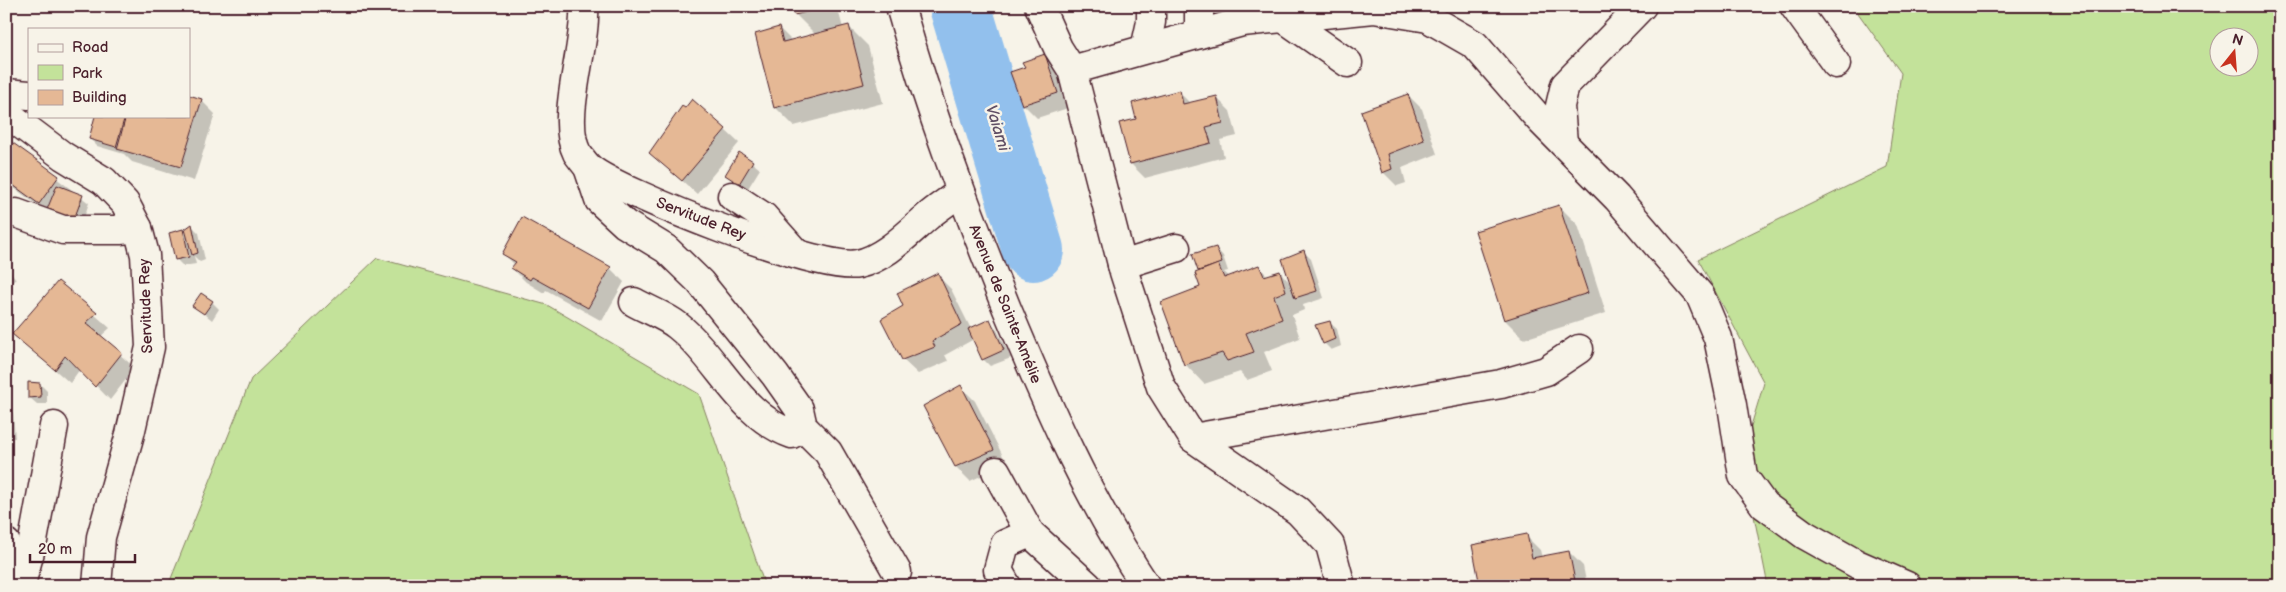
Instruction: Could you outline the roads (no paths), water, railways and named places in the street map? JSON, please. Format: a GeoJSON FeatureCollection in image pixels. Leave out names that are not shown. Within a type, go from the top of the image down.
{"type":"FeatureCollection","features":[{"type":"Feature","properties":{"kind":"street","name":"Servitude Rey"},"geometry":{"type":"LineString","coordinates":[[584,6],[572,116],[572,133],[577,152],[588,167],[612,182],[674,210],[797,254],[835,264],[858,264],[879,255],[960,192]]}},
{"type":"Feature","properties":{"kind":"street","name":"Avenue de Sainte-Amélie"},"geometry":{"type":"LineString","coordinates":[[900,6],[938,129],[960,192],[1044,400],[1086,487],[1146,586]]}},
{"type":"Feature","properties":{"kind":"street"},"geometry":{"type":"LineString","coordinates":[[1039,6],[1058,48],[1072,70],[1122,265],[1161,387],[1193,438],[1298,511],[1330,545],[1341,586]]}},
{"type":"Feature","properties":{"kind":"street"},"geometry":{"type":"LineString","coordinates":[[1145,49],[1151,22],[1151,6]]}},
{"type":"Feature","properties":{"kind":"street"},"geometry":{"type":"LineString","coordinates":[[1199,6],[1199,34]]}},
{"type":"Feature","properties":{"kind":"street"},"geometry":{"type":"LineString","coordinates":[[1563,143],[1560,106],[1565,85],[1642,6]]}},
{"type":"Feature","properties":{"kind":"street"},"geometry":{"type":"LineString","coordinates":[[1794,6],[1836,64]]}},
{"type":"Feature","properties":{"kind":"street"},"geometry":{"type":"LineString","coordinates":[[1072,70],[1242,22],[1374,9],[1428,18],[1475,45],[1541,121],[1617,198],[1700,295],[1718,338],[1732,406],[1743,476],[1764,505],[1805,535],[1857,564],[1906,586]]}},
{"type":"Feature","properties":{"kind":"street"},"geometry":{"type":"LineString","coordinates":[[1282,17],[1348,63]]}},
{"type":"Feature","properties":{"kind":"street"},"geometry":{"type":"LineString","coordinates":[[6,93],[28,95]]}},
{"type":"Feature","properties":{"kind":"street","name":"Servitude Rey"},"geometry":{"type":"LineString","coordinates":[[6,113],[63,156],[104,182],[125,203],[138,228],[145,255],[150,347],[130,434],[101,537],[97,586]]}},
{"type":"Feature","properties":{"kind":"street"},"geometry":{"type":"LineString","coordinates":[[588,167],[599,200],[625,224],[666,249],[700,282],[775,375],[799,409],[802,427],[828,452],[897,572]]}},
{"type":"Feature","properties":{"kind":"street"},"geometry":{"type":"LineString","coordinates":[[732,196],[764,217],[797,254]]}},
{"type":"Feature","properties":{"kind":"street"},"geometry":{"type":"LineString","coordinates":[[16,214],[62,230],[120,230],[138,228]]}},
{"type":"Feature","properties":{"kind":"street"},"geometry":{"type":"LineString","coordinates":[[1122,265],[1176,248]]}},
{"type":"Feature","properties":{"kind":"street"},"geometry":{"type":"LineString","coordinates":[[634,302],[678,326],[715,363],[751,410],[776,428],[792,434],[802,427]]}},
{"type":"Feature","properties":{"kind":"street"},"geometry":{"type":"LineString","coordinates":[[1193,438],[1501,384],[1546,371],[1579,349]]}},
{"type":"Feature","properties":{"kind":"street"},"geometry":{"type":"LineString","coordinates":[[21,585],[33,541],[54,426]]}},
{"type":"Feature","properties":{"kind":"street"},"geometry":{"type":"LineString","coordinates":[[996,471],[1030,533],[1088,586]]}},
{"type":"Feature","properties":{"kind":"street"},"geometry":{"type":"LineString","coordinates":[[1007,586],[998,570],[1005,544],[1030,533]]}},
{"type":"Feature","properties":{"kind":"street"},"geometry":{"type":"LineString","coordinates":[[6,543],[21,585]]}},
{"type":"Feature","properties":{"kind":"waterway","name":"Vaiami"},"geometry":{"type":"LineString","coordinates":[[960,6],[1033,250]]}}]}
